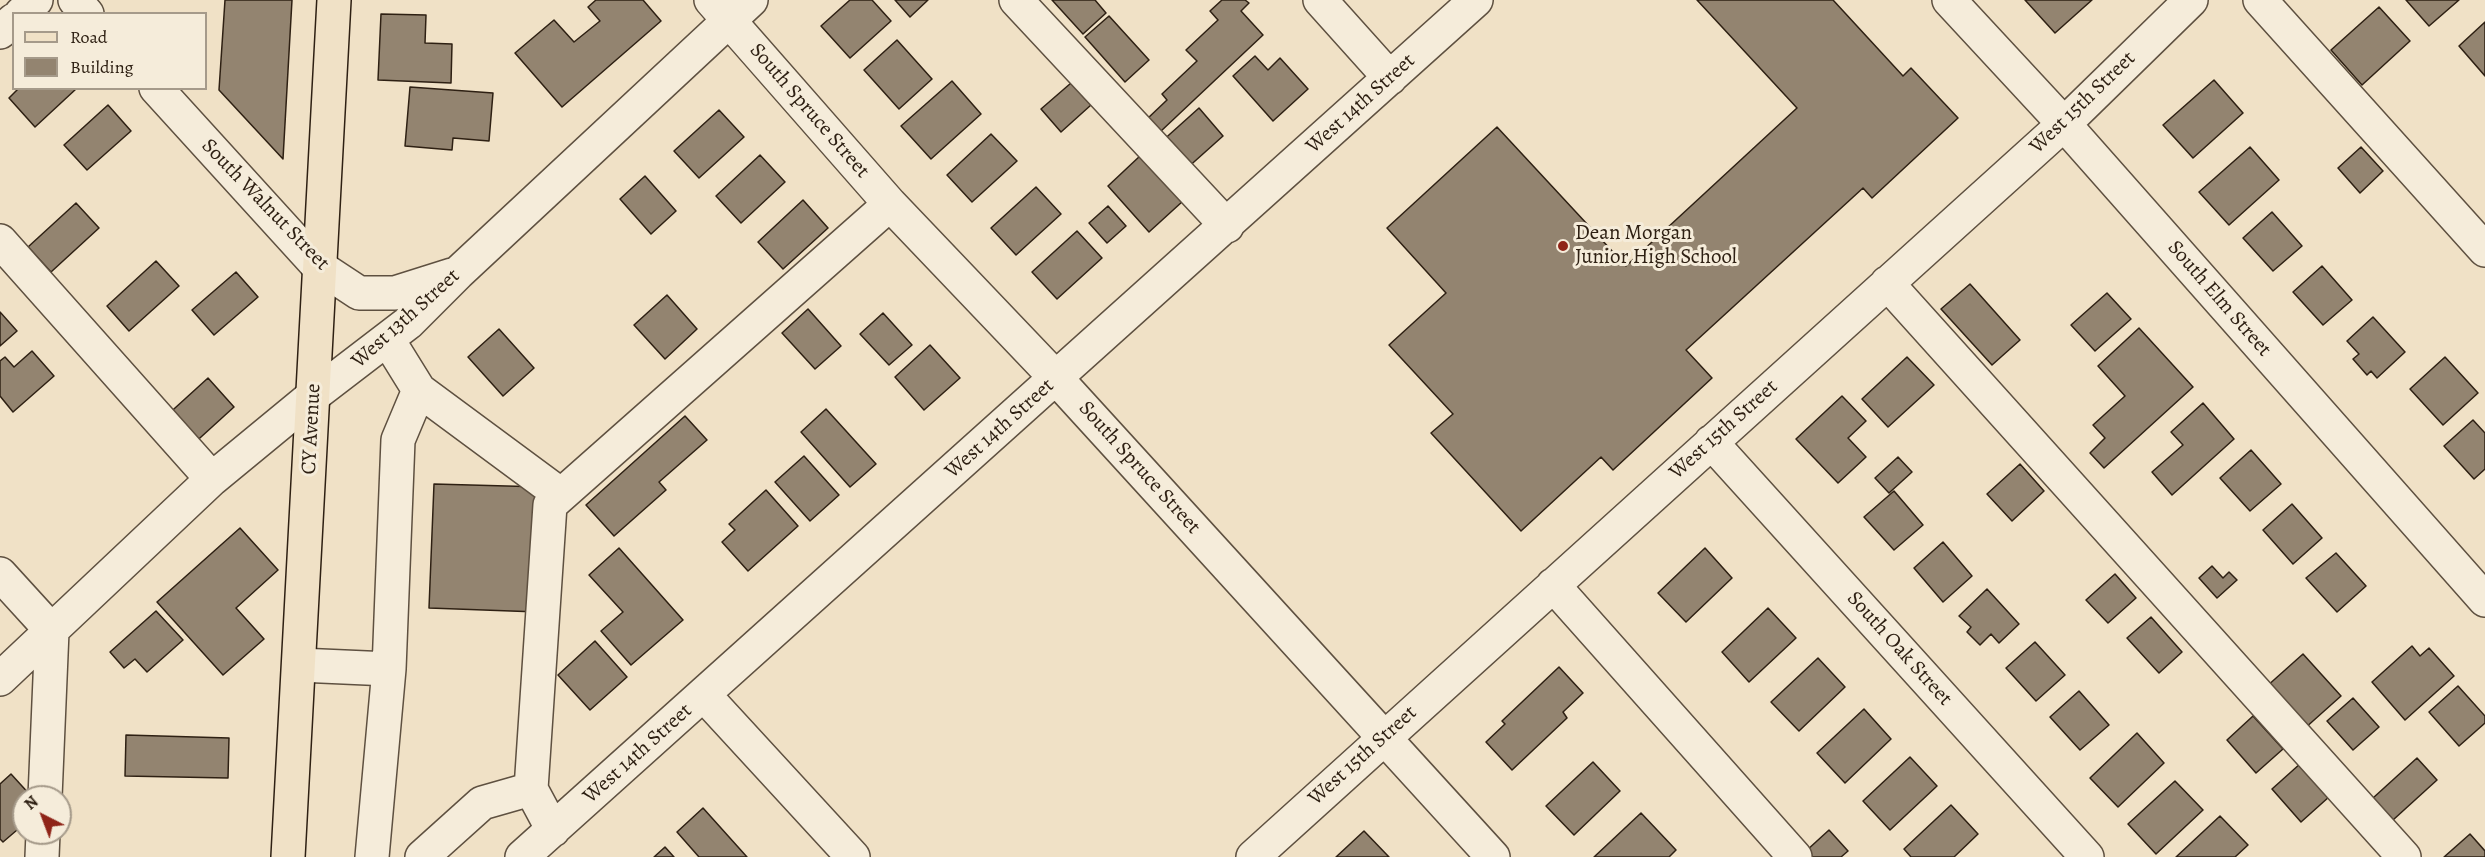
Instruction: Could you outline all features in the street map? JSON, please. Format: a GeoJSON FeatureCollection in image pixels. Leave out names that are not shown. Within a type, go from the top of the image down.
{"type":"FeatureCollection","features":[{"type":"Feature","properties":{"kind":"main road","name":"CY Avenue"},"geometry":{"type":"LineString","coordinates":[[288,857],[334,0]]}},
{"type":"Feature","properties":{"kind":"street"},"geometry":{"type":"LineString","coordinates":[[23,12],[36,0]]}},
{"type":"Feature","properties":{"kind":"street"},"geometry":{"type":"LineString","coordinates":[[75,0],[85,12]]}},
{"type":"Feature","properties":{"kind":"street"},"geometry":{"type":"LineString","coordinates":[[1016,0],[1227,226]]}},
{"type":"Feature","properties":{"kind":"street"},"geometry":{"type":"LineString","coordinates":[[1320,0],[1390,78]]}},
{"type":"Feature","properties":{"kind":"street","name":"West 14th Street"},"geometry":{"type":"LineString","coordinates":[[522,857],[1476,0]]}},
{"type":"Feature","properties":{"kind":"street","name":"South Elm Street"},"geometry":{"type":"LineString","coordinates":[[1949,0],[2064,124],[2485,600]]}},
{"type":"Feature","properties":{"kind":"street","name":"West 15th Street"},"geometry":{"type":"LineString","coordinates":[[1253,857],[1384,736],[2064,124],[2191,0]]}},
{"type":"Feature","properties":{"kind":"street"},"geometry":{"type":"LineString","coordinates":[[2260,0],[2485,250]]}},
{"type":"Feature","properties":{"kind":"street","name":"South Spruce Street"},"geometry":{"type":"LineString","coordinates":[[730,7],[890,204],[1056,378],[1493,857]]}},
{"type":"Feature","properties":{"kind":"street","name":"West 13th Street"},"geometry":{"type":"LineString","coordinates":[[0,679],[212,479],[314,395],[388,340],[730,7]]}},
{"type":"Feature","properties":{"kind":"street"},"geometry":{"type":"LineString","coordinates":[[0,32],[12,22]]}},
{"type":"Feature","properties":{"kind":"street","name":"South Walnut Street"},"geometry":{"type":"LineString","coordinates":[[158,90],[318,266],[359,293],[395,293],[458,273]]}},
{"type":"Feature","properties":{"kind":"street"},"geometry":{"type":"LineString","coordinates":[[553,830],[531,789],[550,505],[890,204]]}},
{"type":"Feature","properties":{"kind":"street"},"geometry":{"type":"LineString","coordinates":[[0,241],[212,479]]}},
{"type":"Feature","properties":{"kind":"street"},"geometry":{"type":"LineString","coordinates":[[1887,283],[2404,857]]}},
{"type":"Feature","properties":{"kind":"street"},"geometry":{"type":"LineString","coordinates":[[388,340],[418,390],[561,495]]}},
{"type":"Feature","properties":{"kind":"street"},"geometry":{"type":"LineString","coordinates":[[372,857],[389,669],[398,440],[418,390]]}},
{"type":"Feature","properties":{"kind":"street","name":"South Oak Street"},"geometry":{"type":"LineString","coordinates":[[1711,442],[2087,857]]}},
{"type":"Feature","properties":{"kind":"street"},"geometry":{"type":"LineString","coordinates":[[0,574],[52,631],[46,785]]}},
{"type":"Feature","properties":{"kind":"street"},"geometry":{"type":"LineString","coordinates":[[1552,585],[1795,857]]}},
{"type":"Feature","properties":{"kind":"street"},"geometry":{"type":"LineString","coordinates":[[299,665],[389,669]]}},
{"type":"Feature","properties":{"kind":"street"},"geometry":{"type":"LineString","coordinates":[[704,695],[853,857]]}},
{"type":"Feature","properties":{"kind":"street"},"geometry":{"type":"LineString","coordinates":[[422,857],[482,804],[531,789]]}},
{"type":"Feature","properties":{"kind":"building"},"geometry":{"type":"Polygon","coordinates":[[[225,0],[292,0],[283,159],[219,90],[225,0]]]}},
{"type":"Feature","properties":{"kind":"building"},"geometry":{"type":"Polygon","coordinates":[[[596,0],[643,0],[661,21],[562,107],[515,53],[554,20],[574,42],[600,21],[588,7],[596,0]]]}},
{"type":"Feature","properties":{"kind":"building"},"geometry":{"type":"Polygon","coordinates":[[[850,0],[872,0],[891,21],[850,58],[821,26],[850,0]]]}},
{"type":"Feature","properties":{"kind":"building"},"geometry":{"type":"Polygon","coordinates":[[[895,0],[928,0],[910,17],[895,0]]]}},
{"type":"Feature","properties":{"kind":"building"},"geometry":{"type":"Polygon","coordinates":[[[1052,0],[1095,0],[1106,13],[1083,34],[1052,0]]]}},
{"type":"Feature","properties":{"kind":"building"},"geometry":{"type":"Polygon","coordinates":[[[1222,0],[1245,0],[1249,3],[1241,11],[1263,35],[1160,132],[1147,119],[1167,100],[1162,94],[1197,61],[1186,50],[1218,20],[1210,11],[1222,0]]]}},
{"type":"Feature","properties":{"kind":"building"},"geometry":{"type":"Polygon","coordinates":[[[1697,0],[1833,0],[1903,76],[1911,68],[1958,118],[1872,198],[1863,188],[1686,350],[1712,378],[1613,470],[1601,457],[1521,531],[1431,433],[1453,414],[1389,345],[1446,293],[1387,228],[1497,127],[1626,266],[1797,108],[1697,0]]]}},
{"type":"Feature","properties":{"kind":"building"},"geometry":{"type":"Polygon","coordinates":[[[2025,0],[2092,0],[2055,33],[2025,0]]]}},
{"type":"Feature","properties":{"kind":"building"},"geometry":{"type":"Polygon","coordinates":[[[2406,0],[2459,0],[2429,26],[2406,0]]]}},
{"type":"Feature","properties":{"kind":"building"},"geometry":{"type":"Polygon","coordinates":[[[2379,7],[2410,41],[2362,85],[2331,50],[2379,7]]]}},
{"type":"Feature","properties":{"kind":"building"},"geometry":{"type":"Polygon","coordinates":[[[381,14],[426,15],[425,43],[452,44],[451,83],[378,80],[381,14]]]}},
{"type":"Feature","properties":{"kind":"building"},"geometry":{"type":"Polygon","coordinates":[[[1109,16],[1149,60],[1125,82],[1085,37],[1109,16]]]}},
{"type":"Feature","properties":{"kind":"building"},"geometry":{"type":"Polygon","coordinates":[[[2485,22],[2485,76],[2459,46],[2485,22]]]}},
{"type":"Feature","properties":{"kind":"building"},"geometry":{"type":"Polygon","coordinates":[[[897,40],[932,79],[899,109],[864,70],[897,40]]]}},
{"type":"Feature","properties":{"kind":"building"},"geometry":{"type":"Polygon","coordinates":[[[1255,56],[1268,70],[1280,58],[1308,89],[1273,121],[1233,76],[1255,56]]]}},
{"type":"Feature","properties":{"kind":"building"},"geometry":{"type":"Polygon","coordinates":[[[2214,80],[2243,113],[2193,158],[2163,125],[2214,80]]]}},
{"type":"Feature","properties":{"kind":"building"},"geometry":{"type":"Polygon","coordinates":[[[952,81],[981,114],[931,159],[901,126],[952,81]]]}},
{"type":"Feature","properties":{"kind":"building"},"geometry":{"type":"Polygon","coordinates":[[[1071,83],[1091,105],[1061,132],[1041,109],[1071,83]]]}},
{"type":"Feature","properties":{"kind":"building"},"geometry":{"type":"Polygon","coordinates":[[[410,87],[493,93],[489,141],[453,138],[452,150],[405,146],[410,87]]]}},
{"type":"Feature","properties":{"kind":"building"},"geometry":{"type":"Polygon","coordinates":[[[17,90],[75,90],[35,127],[9,98],[17,90]]]}},
{"type":"Feature","properties":{"kind":"building"},"geometry":{"type":"Polygon","coordinates":[[[108,105],[131,131],[87,170],[64,145],[108,105]]]}},
{"type":"Feature","properties":{"kind":"building"},"geometry":{"type":"Polygon","coordinates":[[[1199,108],[1223,136],[1185,170],[1160,143],[1199,108]]]}},
{"type":"Feature","properties":{"kind":"building"},"geometry":{"type":"Polygon","coordinates":[[[719,110],[744,137],[699,178],[674,151],[719,110]]]}},
{"type":"Feature","properties":{"kind":"building"},"geometry":{"type":"Polygon","coordinates":[[[991,134],[1017,161],[972,202],[947,175],[991,134]]]}},
{"type":"Feature","properties":{"kind":"building"},"geometry":{"type":"Polygon","coordinates":[[[2250,147],[2279,180],[2229,225],[2199,192],[2250,147]]]}},
{"type":"Feature","properties":{"kind":"building"},"geometry":{"type":"Polygon","coordinates":[[[2361,147],[2383,171],[2360,193],[2338,168],[2361,147]]]}},
{"type":"Feature","properties":{"kind":"building"},"geometry":{"type":"Polygon","coordinates":[[[760,155],[785,182],[741,223],[716,196],[760,155]]]}},
{"type":"Feature","properties":{"kind":"building"},"geometry":{"type":"Polygon","coordinates":[[[1141,155],[1183,201],[1149,232],[1108,186],[1141,155]]]}},
{"type":"Feature","properties":{"kind":"building"},"geometry":{"type":"Polygon","coordinates":[[[645,176],[676,211],[651,234],[620,199],[645,176]]]}},
{"type":"Feature","properties":{"kind":"building"},"geometry":{"type":"Polygon","coordinates":[[[1036,187],[1061,214],[1016,255],[991,228],[1036,187]]]}},
{"type":"Feature","properties":{"kind":"building"},"geometry":{"type":"Polygon","coordinates":[[[803,200],[828,228],[783,269],[758,242],[803,200]]]}},
{"type":"Feature","properties":{"kind":"building"},"geometry":{"type":"Polygon","coordinates":[[[76,203],[99,228],[51,272],[28,247],[76,203]]]}},
{"type":"Feature","properties":{"kind":"building"},"geometry":{"type":"Polygon","coordinates":[[[1108,206],[1126,226],[1107,243],[1089,223],[1108,206]]]}},
{"type":"Feature","properties":{"kind":"building"},"geometry":{"type":"Polygon","coordinates":[[[2272,212],[2302,246],[2273,271],[2243,238],[2272,212]]]}},
{"type":"Feature","properties":{"kind":"building"},"geometry":{"type":"Polygon","coordinates":[[[1077,231],[1102,258],[1057,299],[1032,272],[1077,231]]]}},
{"type":"Feature","properties":{"kind":"building"},"geometry":{"type":"Polygon","coordinates":[[[156,261],[179,286],[129,331],[107,306],[156,261]]]}},
{"type":"Feature","properties":{"kind":"building"},"geometry":{"type":"Polygon","coordinates":[[[2322,266],[2352,300],[2323,325],[2293,292],[2322,266]]]}},
{"type":"Feature","properties":{"kind":"building"},"geometry":{"type":"Polygon","coordinates":[[[236,272],[258,297],[214,335],[192,310],[236,272]]]}},
{"type":"Feature","properties":{"kind":"building"},"geometry":{"type":"Polygon","coordinates":[[[1970,284],[2020,340],[1992,365],[1941,309],[1970,284]]]}},
{"type":"Feature","properties":{"kind":"building"},"geometry":{"type":"Polygon","coordinates":[[[2107,293],[2131,319],[2095,351],[2071,325],[2107,293]]]}},
{"type":"Feature","properties":{"kind":"building"},"geometry":{"type":"Polygon","coordinates":[[[667,295],[697,329],[665,359],[634,325],[667,295]]]}},
{"type":"Feature","properties":{"kind":"building"},"geometry":{"type":"Polygon","coordinates":[[[808,309],[841,346],[815,369],[782,333],[808,309]]]}},
{"type":"Feature","properties":{"kind":"building"},"geometry":{"type":"Polygon","coordinates":[[[0,312],[17,331],[0,346],[0,312]]]}},
{"type":"Feature","properties":{"kind":"building"},"geometry":{"type":"Polygon","coordinates":[[[883,313],[912,345],[889,365],[860,334],[883,313]]]}},
{"type":"Feature","properties":{"kind":"building"},"geometry":{"type":"Polygon","coordinates":[[[2373,317],[2405,352],[2377,378],[2371,371],[2367,375],[2353,359],[2359,354],[2347,341],[2373,317]]]}},
{"type":"Feature","properties":{"kind":"building"},"geometry":{"type":"Polygon","coordinates":[[[2139,328],[2193,387],[2104,468],[2090,453],[2105,438],[2093,425],[2125,396],[2098,366],[2139,328]]]}},
{"type":"Feature","properties":{"kind":"building"},"geometry":{"type":"Polygon","coordinates":[[[499,329],[534,368],[503,396],[468,357],[499,329]]]}},
{"type":"Feature","properties":{"kind":"building"},"geometry":{"type":"Polygon","coordinates":[[[930,345],[960,378],[924,410],[895,377],[930,345]]]}},
{"type":"Feature","properties":{"kind":"building"},"geometry":{"type":"Polygon","coordinates":[[[32,351],[54,376],[13,412],[0,396],[0,361],[5,357],[14,367],[32,351]]]}},
{"type":"Feature","properties":{"kind":"building"},"geometry":{"type":"Polygon","coordinates":[[[1907,357],[1934,385],[1888,427],[1862,399],[1907,357]]]}},
{"type":"Feature","properties":{"kind":"building"},"geometry":{"type":"Polygon","coordinates":[[[2445,357],[2478,393],[2443,425],[2410,389],[2445,357]]]}},
{"type":"Feature","properties":{"kind":"building"},"geometry":{"type":"Polygon","coordinates":[[[208,378],[234,407],[190,447],[164,418],[208,378]]]}},
{"type":"Feature","properties":{"kind":"building"},"geometry":{"type":"Polygon","coordinates":[[[1842,396],[1866,421],[1848,438],[1866,457],[1838,483],[1796,439],[1842,396]]]}},
{"type":"Feature","properties":{"kind":"building"},"geometry":{"type":"Polygon","coordinates":[[[2203,403],[2234,439],[2172,495],[2152,472],[2183,445],[2171,432],[2203,403]]]}},
{"type":"Feature","properties":{"kind":"building"},"geometry":{"type":"Polygon","coordinates":[[[826,409],[876,464],[850,487],[801,432],[826,409]]]}},
{"type":"Feature","properties":{"kind":"building"},"geometry":{"type":"Polygon","coordinates":[[[685,416],[707,440],[659,482],[666,490],[614,536],[586,505],[685,416]]]}},
{"type":"Feature","properties":{"kind":"building"},"geometry":{"type":"Polygon","coordinates":[[[2473,420],[2485,433],[2485,469],[2474,479],[2444,446],[2473,420]]]}},
{"type":"Feature","properties":{"kind":"building"},"geometry":{"type":"Polygon","coordinates":[[[2251,450],[2281,484],[2250,511],[2220,478],[2251,450]]]}},
{"type":"Feature","properties":{"kind":"building"},"geometry":{"type":"Polygon","coordinates":[[[804,456],[839,495],[810,521],[775,482],[804,456]]]}},
{"type":"Feature","properties":{"kind":"building"},"geometry":{"type":"Polygon","coordinates":[[[1898,457],[1912,472],[1889,493],[1875,478],[1898,457]]]}},
{"type":"Feature","properties":{"kind":"building"},"geometry":{"type":"Polygon","coordinates":[[[2020,464],[2044,491],[2012,521],[1987,494],[2020,464]]]}},
{"type":"Feature","properties":{"kind":"building"},"geometry":{"type":"Polygon","coordinates":[[[434,484],[543,487],[538,612],[429,608],[434,484]]]}},
{"type":"Feature","properties":{"kind":"building"},"geometry":{"type":"Polygon","coordinates":[[[766,490],[798,526],[748,571],[722,542],[735,530],[729,524],[766,490]]]}},
{"type":"Feature","properties":{"kind":"building"},"geometry":{"type":"Polygon","coordinates":[[[1894,491],[1923,525],[1894,550],[1864,517],[1894,491]]]}},
{"type":"Feature","properties":{"kind":"building"},"geometry":{"type":"Polygon","coordinates":[[[2292,504],[2322,538],[2293,564],[2263,530],[2292,504]]]}},
{"type":"Feature","properties":{"kind":"building"},"geometry":{"type":"Polygon","coordinates":[[[240,528],[278,570],[236,608],[264,639],[223,675],[157,602],[240,528]]]}},
{"type":"Feature","properties":{"kind":"building"},"geometry":{"type":"Polygon","coordinates":[[[1943,542],[1972,576],[1943,602],[1914,568],[1943,542]]]}},
{"type":"Feature","properties":{"kind":"building"},"geometry":{"type":"Polygon","coordinates":[[[619,548],[683,620],[631,665],[601,631],[623,612],[589,575],[619,548]]]}},
{"type":"Feature","properties":{"kind":"building"},"geometry":{"type":"Polygon","coordinates":[[[1705,548],[1732,578],[1686,622],[1658,593],[1705,548]]]}},
{"type":"Feature","properties":{"kind":"building"},"geometry":{"type":"Polygon","coordinates":[[[2336,553],[2366,586],[2337,612],[2306,578],[2336,553]]]}},
{"type":"Feature","properties":{"kind":"building"},"geometry":{"type":"Polygon","coordinates":[[[2212,566],[2223,578],[2229,572],[2237,580],[2217,598],[2199,578],[2212,566]]]}},
{"type":"Feature","properties":{"kind":"building"},"geometry":{"type":"Polygon","coordinates":[[[2115,574],[2136,598],[2108,623],[2086,600],[2115,574]]]}},
{"type":"Feature","properties":{"kind":"building"},"geometry":{"type":"Polygon","coordinates":[[[1987,589],[2019,624],[1999,643],[1991,634],[1980,645],[1967,632],[1971,627],[1959,616],[1987,589]]]}},
{"type":"Feature","properties":{"kind":"building"},"geometry":{"type":"Polygon","coordinates":[[[1768,608],[1796,638],[1749,682],[1722,652],[1768,608]]]}},
{"type":"Feature","properties":{"kind":"building"},"geometry":{"type":"Polygon","coordinates":[[[156,611],[183,640],[147,672],[135,659],[124,668],[110,652],[156,611]]]}},
{"type":"Feature","properties":{"kind":"building"},"geometry":{"type":"Polygon","coordinates":[[[2151,617],[2182,652],[2159,673],[2127,638],[2151,617]]]}},
{"type":"Feature","properties":{"kind":"building"},"geometry":{"type":"Polygon","coordinates":[[[595,641],[627,677],[590,710],[558,675],[595,641]]]}},
{"type":"Feature","properties":{"kind":"building"},"geometry":{"type":"Polygon","coordinates":[[[2035,642],[2065,675],[2036,701],[2006,668],[2035,642]]]}},
{"type":"Feature","properties":{"kind":"building"},"geometry":{"type":"Polygon","coordinates":[[[2412,646],[2420,656],[2429,648],[2454,676],[2405,720],[2372,682],[2412,646]]]}},
{"type":"Feature","properties":{"kind":"building"},"geometry":{"type":"Polygon","coordinates":[[[2303,654],[2341,696],[2304,729],[2266,687],[2303,654]]]}},
{"type":"Feature","properties":{"kind":"building"},"geometry":{"type":"Polygon","coordinates":[[[1818,658],[1845,687],[1799,731],[1771,702],[1818,658]]]}},
{"type":"Feature","properties":{"kind":"building"},"geometry":{"type":"Polygon","coordinates":[[[1559,667],[1583,693],[1563,712],[1567,718],[1512,770],[1486,742],[1505,724],[1502,721],[1559,667]]]}},
{"type":"Feature","properties":{"kind":"building"},"geometry":{"type":"Polygon","coordinates":[[[2458,686],[2485,716],[2485,723],[2459,746],[2429,712],[2458,686]]]}},
{"type":"Feature","properties":{"kind":"building"},"geometry":{"type":"Polygon","coordinates":[[[2079,691],[2109,725],[2080,750],[2050,717],[2079,691]]]}},
{"type":"Feature","properties":{"kind":"building"},"geometry":{"type":"Polygon","coordinates":[[[2353,698],[2379,727],[2353,750],[2327,721],[2353,698]]]}},
{"type":"Feature","properties":{"kind":"building"},"geometry":{"type":"Polygon","coordinates":[[[1864,709],[1891,739],[1845,783],[1817,753],[1864,709]]]}},
{"type":"Feature","properties":{"kind":"building"},"geometry":{"type":"Polygon","coordinates":[[[2253,716],[2283,749],[2256,773],[2227,740],[2253,716]]]}},
{"type":"Feature","properties":{"kind":"building"},"geometry":{"type":"Polygon","coordinates":[[[2137,733],[2164,763],[2118,807],[2090,778],[2137,733]]]}},
{"type":"Feature","properties":{"kind":"building"},"geometry":{"type":"Polygon","coordinates":[[[126,735],[229,738],[228,778],[125,776],[126,735]]]}},
{"type":"Feature","properties":{"kind":"building"},"geometry":{"type":"Polygon","coordinates":[[[1910,757],[1937,786],[1890,830],[1863,801],[1910,757]]]}},
{"type":"Feature","properties":{"kind":"building"},"geometry":{"type":"Polygon","coordinates":[[[2417,758],[2437,780],[2393,820],[2373,798],[2417,758]]]}},
{"type":"Feature","properties":{"kind":"building"},"geometry":{"type":"Polygon","coordinates":[[[1593,762],[1620,791],[1574,835],[1546,806],[1593,762]]]}},
{"type":"Feature","properties":{"kind":"building"},"geometry":{"type":"Polygon","coordinates":[[[2301,763],[2330,796],[2301,822],[2272,789],[2301,763]]]}},
{"type":"Feature","properties":{"kind":"building"},"geometry":{"type":"Polygon","coordinates":[[[11,774],[21,785],[12,785],[12,834],[3,842],[0,839],[0,784],[11,774]]]}},
{"type":"Feature","properties":{"kind":"building"},"geometry":{"type":"Polygon","coordinates":[[[2175,781],[2203,810],[2156,854],[2128,824],[2175,781]]]}},
{"type":"Feature","properties":{"kind":"building"},"geometry":{"type":"Polygon","coordinates":[[[1951,805],[1978,834],[1954,857],[1911,857],[1904,849],[1951,805]]]}},
{"type":"Feature","properties":{"kind":"building"},"geometry":{"type":"Polygon","coordinates":[[[703,808],[747,857],[699,857],[677,832],[703,808]]]}},
{"type":"Feature","properties":{"kind":"building"},"geometry":{"type":"Polygon","coordinates":[[[1641,813],[1676,850],[1669,857],[1594,857],[1641,813]]]}},
{"type":"Feature","properties":{"kind":"building"},"geometry":{"type":"Polygon","coordinates":[[[2220,816],[2248,845],[2235,857],[2176,857],[2220,816]]]}},
{"type":"Feature","properties":{"kind":"building"},"geometry":{"type":"Polygon","coordinates":[[[1829,830],[1848,851],[1841,857],[1811,857],[1806,851],[1829,830]]]}},
{"type":"Feature","properties":{"kind":"building"},"geometry":{"type":"Polygon","coordinates":[[[1364,831],[1389,857],[1336,857],[1364,831]]]}},
{"type":"Feature","properties":{"kind":"building"},"geometry":{"type":"Polygon","coordinates":[[[2470,834],[2485,851],[2485,857],[2444,857],[2470,834]]]}},
{"type":"Feature","properties":{"kind":"building"},"geometry":{"type":"Polygon","coordinates":[[[665,847],[674,857],[654,857],[665,847]]]}},
{"type":"Feature","properties":{"kind":"place","name":"Dean Morgan Junior High School"},"geometry":{"type":"Point","coordinates":[1563,246]}}]}
